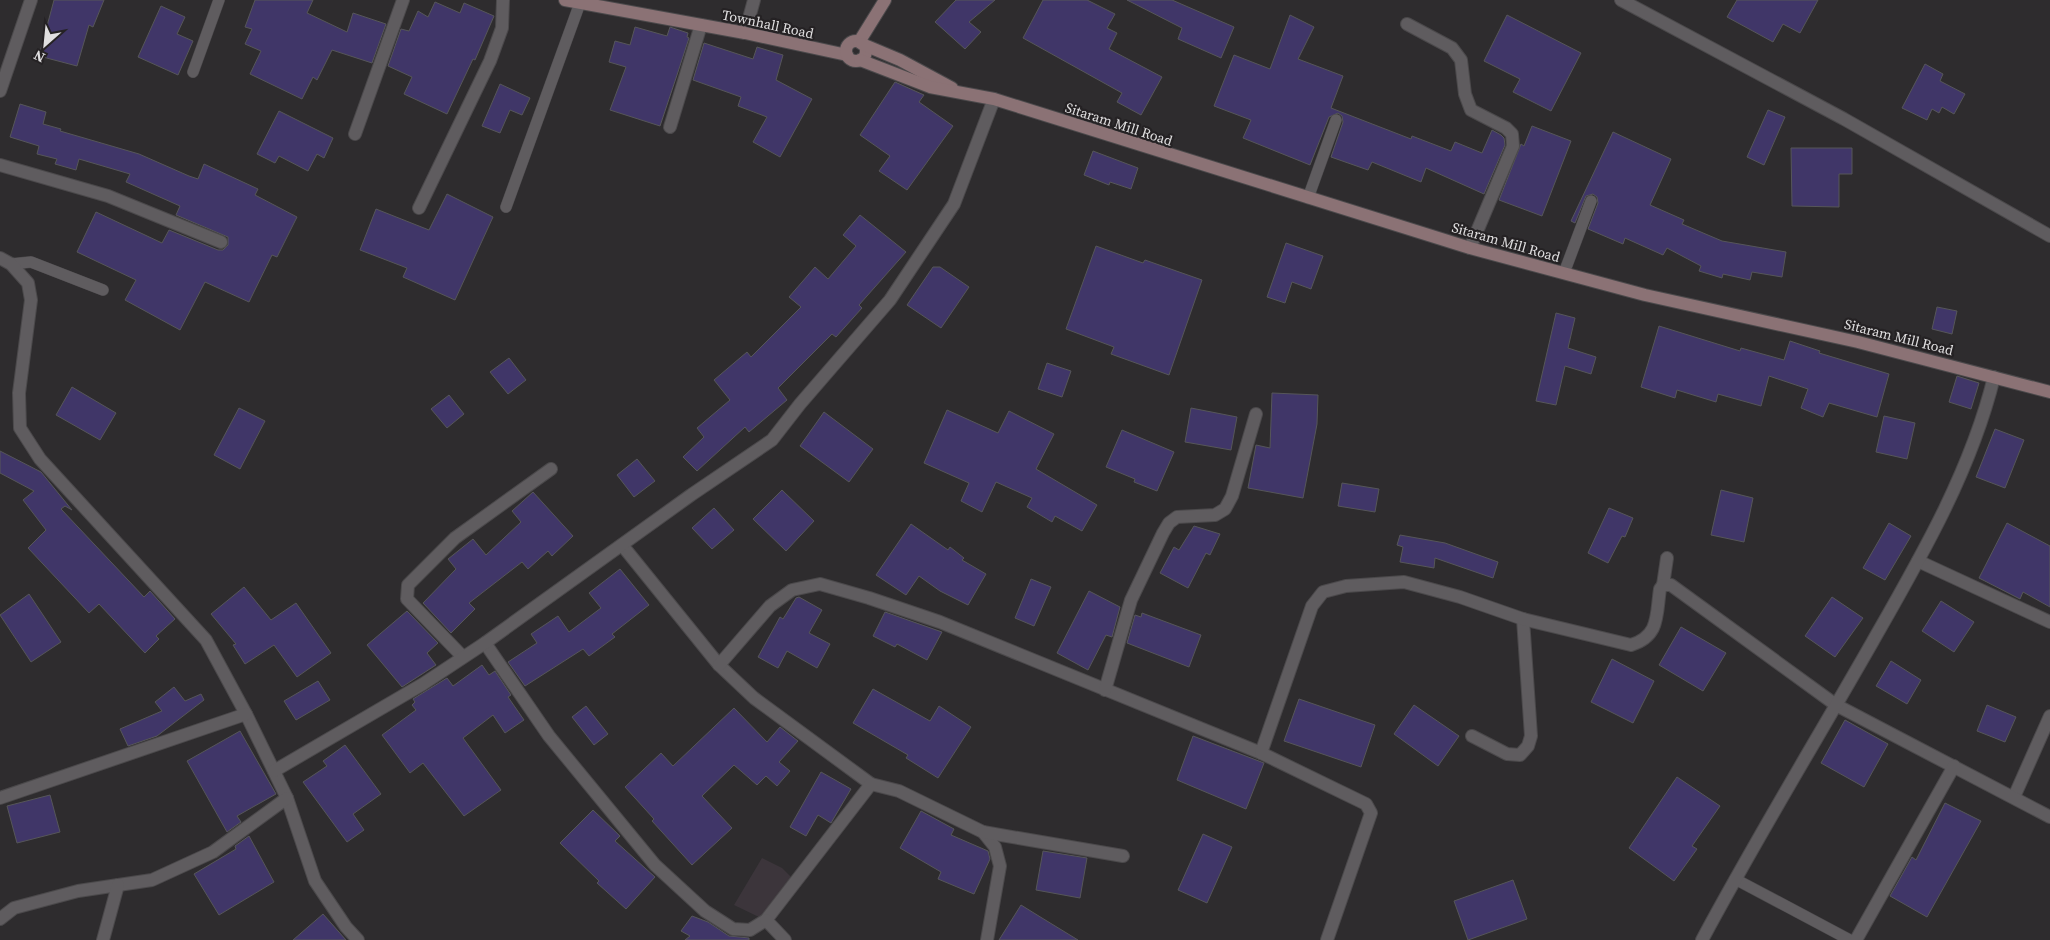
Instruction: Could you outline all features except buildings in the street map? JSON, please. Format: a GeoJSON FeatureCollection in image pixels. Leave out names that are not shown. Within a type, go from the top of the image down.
{"type":"FeatureCollection","features":[{"type":"Feature","properties":{"kind":"main road","name":"Townhall Road"},"geometry":{"type":"LineString","coordinates":[[565,0],[580,3],[613,4],[701,25],[846,55]]}},
{"type":"Feature","properties":{"kind":"main road"},"geometry":{"type":"LineString","coordinates":[[861,43],[885,0]]}},
{"type":"Feature","properties":{"kind":"main road"},"geometry":{"type":"LineString","coordinates":[[861,43],[865,53],[860,60],[850,60],[846,55],[846,49],[850,44],[861,43],[900,60],[961,93]]}},
{"type":"Feature","properties":{"kind":"main road","name":"Sitaram Mill Road"},"geometry":{"type":"LineString","coordinates":[[860,60],[930,87],[994,99],[1470,248],[1645,295],[1858,342],[2050,392]]}},
{"type":"Feature","properties":{"kind":"street"},"geometry":{"type":"LineString","coordinates":[[0,91],[31,0]]}},
{"type":"Feature","properties":{"kind":"street"},"geometry":{"type":"LineString","coordinates":[[355,134],[403,0]]}},
{"type":"Feature","properties":{"kind":"street"},"geometry":{"type":"LineString","coordinates":[[419,208],[490,61],[502,28],[503,0]]}},
{"type":"Feature","properties":{"kind":"street"},"geometry":{"type":"LineString","coordinates":[[745,33],[754,0]]}},
{"type":"Feature","properties":{"kind":"street"},"geometry":{"type":"LineString","coordinates":[[1621,0],[1844,119],[2050,236]]}},
{"type":"Feature","properties":{"kind":"street"},"geometry":{"type":"LineString","coordinates":[[1407,24],[1452,48],[1461,60],[1465,94],[1471,110],[1506,128],[1512,134],[1513,146],[1470,248]]}},
{"type":"Feature","properties":{"kind":"street"},"geometry":{"type":"LineString","coordinates":[[670,127],[701,25]]}},
{"type":"Feature","properties":{"kind":"street"},"geometry":{"type":"LineString","coordinates":[[274,771],[400,698],[485,643],[691,495],[772,440],[800,404],[890,300],[954,204],[994,99]]}},
{"type":"Feature","properties":{"kind":"street"},"geometry":{"type":"LineString","coordinates":[[0,165],[108,196],[222,242]]}},
{"type":"Feature","properties":{"kind":"street"},"geometry":{"type":"LineString","coordinates":[[5,261],[28,283],[32,300],[19,393],[20,428],[40,459],[206,640],[246,714],[287,798],[315,881],[346,927],[358,940]]}},
{"type":"Feature","properties":{"kind":"street"},"geometry":{"type":"LineString","coordinates":[[1702,940],[1734,879],[1918,561],[1966,462],[1987,406],[1994,377]]}},
{"type":"Feature","properties":{"kind":"street"},"geometry":{"type":"LineString","coordinates":[[1105,690],[1131,600],[1163,533],[1169,523],[1177,517],[1215,515],[1225,509],[1235,488],[1256,414]]}},
{"type":"Feature","properties":{"kind":"street"},"geometry":{"type":"LineString","coordinates":[[463,657],[408,599],[408,585],[456,538],[551,469]]}},
{"type":"Feature","properties":{"kind":"street"},"geometry":{"type":"LineString","coordinates":[[622,545],[719,665],[754,698],[871,784],[899,791],[983,832],[1123,856]]}},
{"type":"Feature","properties":{"kind":"street"},"geometry":{"type":"LineString","coordinates":[[1261,753],[1312,606],[1323,592],[1346,586],[1404,582],[1460,597],[1523,618],[1631,645],[1644,641],[1654,631],[1667,558]]}},
{"type":"Feature","properties":{"kind":"street"},"geometry":{"type":"LineString","coordinates":[[1918,561],[2050,622]]}},
{"type":"Feature","properties":{"kind":"street"},"geometry":{"type":"LineString","coordinates":[[719,665],[770,606],[792,590],[820,584],[940,622],[1261,753],[1366,804],[1371,813],[1327,940]]}},
{"type":"Feature","properties":{"kind":"street"},"geometry":{"type":"LineString","coordinates":[[1663,585],[1671,585],[1836,705],[2050,817]]}},
{"type":"Feature","properties":{"kind":"street"},"geometry":{"type":"LineString","coordinates":[[1472,736],[1507,754],[1520,755],[1528,746],[1531,736],[1523,618]]}},
{"type":"Feature","properties":{"kind":"street"},"geometry":{"type":"LineString","coordinates":[[485,643],[549,736],[655,864],[705,911],[733,929],[750,930],[766,920],[871,784]]}},
{"type":"Feature","properties":{"kind":"street"},"geometry":{"type":"LineString","coordinates":[[0,798],[246,714]]}},
{"type":"Feature","properties":{"kind":"street"},"geometry":{"type":"LineString","coordinates":[[2014,798],[2050,716]]}},
{"type":"Feature","properties":{"kind":"street"},"geometry":{"type":"LineString","coordinates":[[1856,940],[1954,766]]}},
{"type":"Feature","properties":{"kind":"street"},"geometry":{"type":"LineString","coordinates":[[0,919],[14,908],[78,891],[152,880],[213,852],[287,798]]}},
{"type":"Feature","properties":{"kind":"street"},"geometry":{"type":"LineString","coordinates":[[983,832],[995,847],[1000,866],[987,940]]}},
{"type":"Feature","properties":{"kind":"street"},"geometry":{"type":"LineString","coordinates":[[104,940],[118,885]]}},
{"type":"Feature","properties":{"kind":"street"},"geometry":{"type":"LineString","coordinates":[[766,920],[785,940]]}},
{"type":"Feature","properties":{"kind":"lane"},"geometry":{"type":"LineString","coordinates":[[193,72],[219,0]]}},
{"type":"Feature","properties":{"kind":"lane"},"geometry":{"type":"LineString","coordinates":[[506,207],[580,3]]}},
{"type":"Feature","properties":{"kind":"lane"},"geometry":{"type":"LineString","coordinates":[[1308,198],[1336,120]]}},
{"type":"Feature","properties":{"kind":"lane"},"geometry":{"type":"LineString","coordinates":[[1564,273],[1591,201]]}},
{"type":"Feature","properties":{"kind":"lane"},"geometry":{"type":"LineString","coordinates":[[5,261],[31,262],[103,290]]}},
{"type":"Feature","properties":{"kind":"lane"},"geometry":{"type":"LineString","coordinates":[[1734,879],[1850,940]]}},
{"type":"Feature","properties":{"kind":"shaded area"},"geometry":{"type":"Polygon","coordinates":[[[762,858],[782,868],[793,879],[761,918],[734,905],[762,858]]]}}]}
